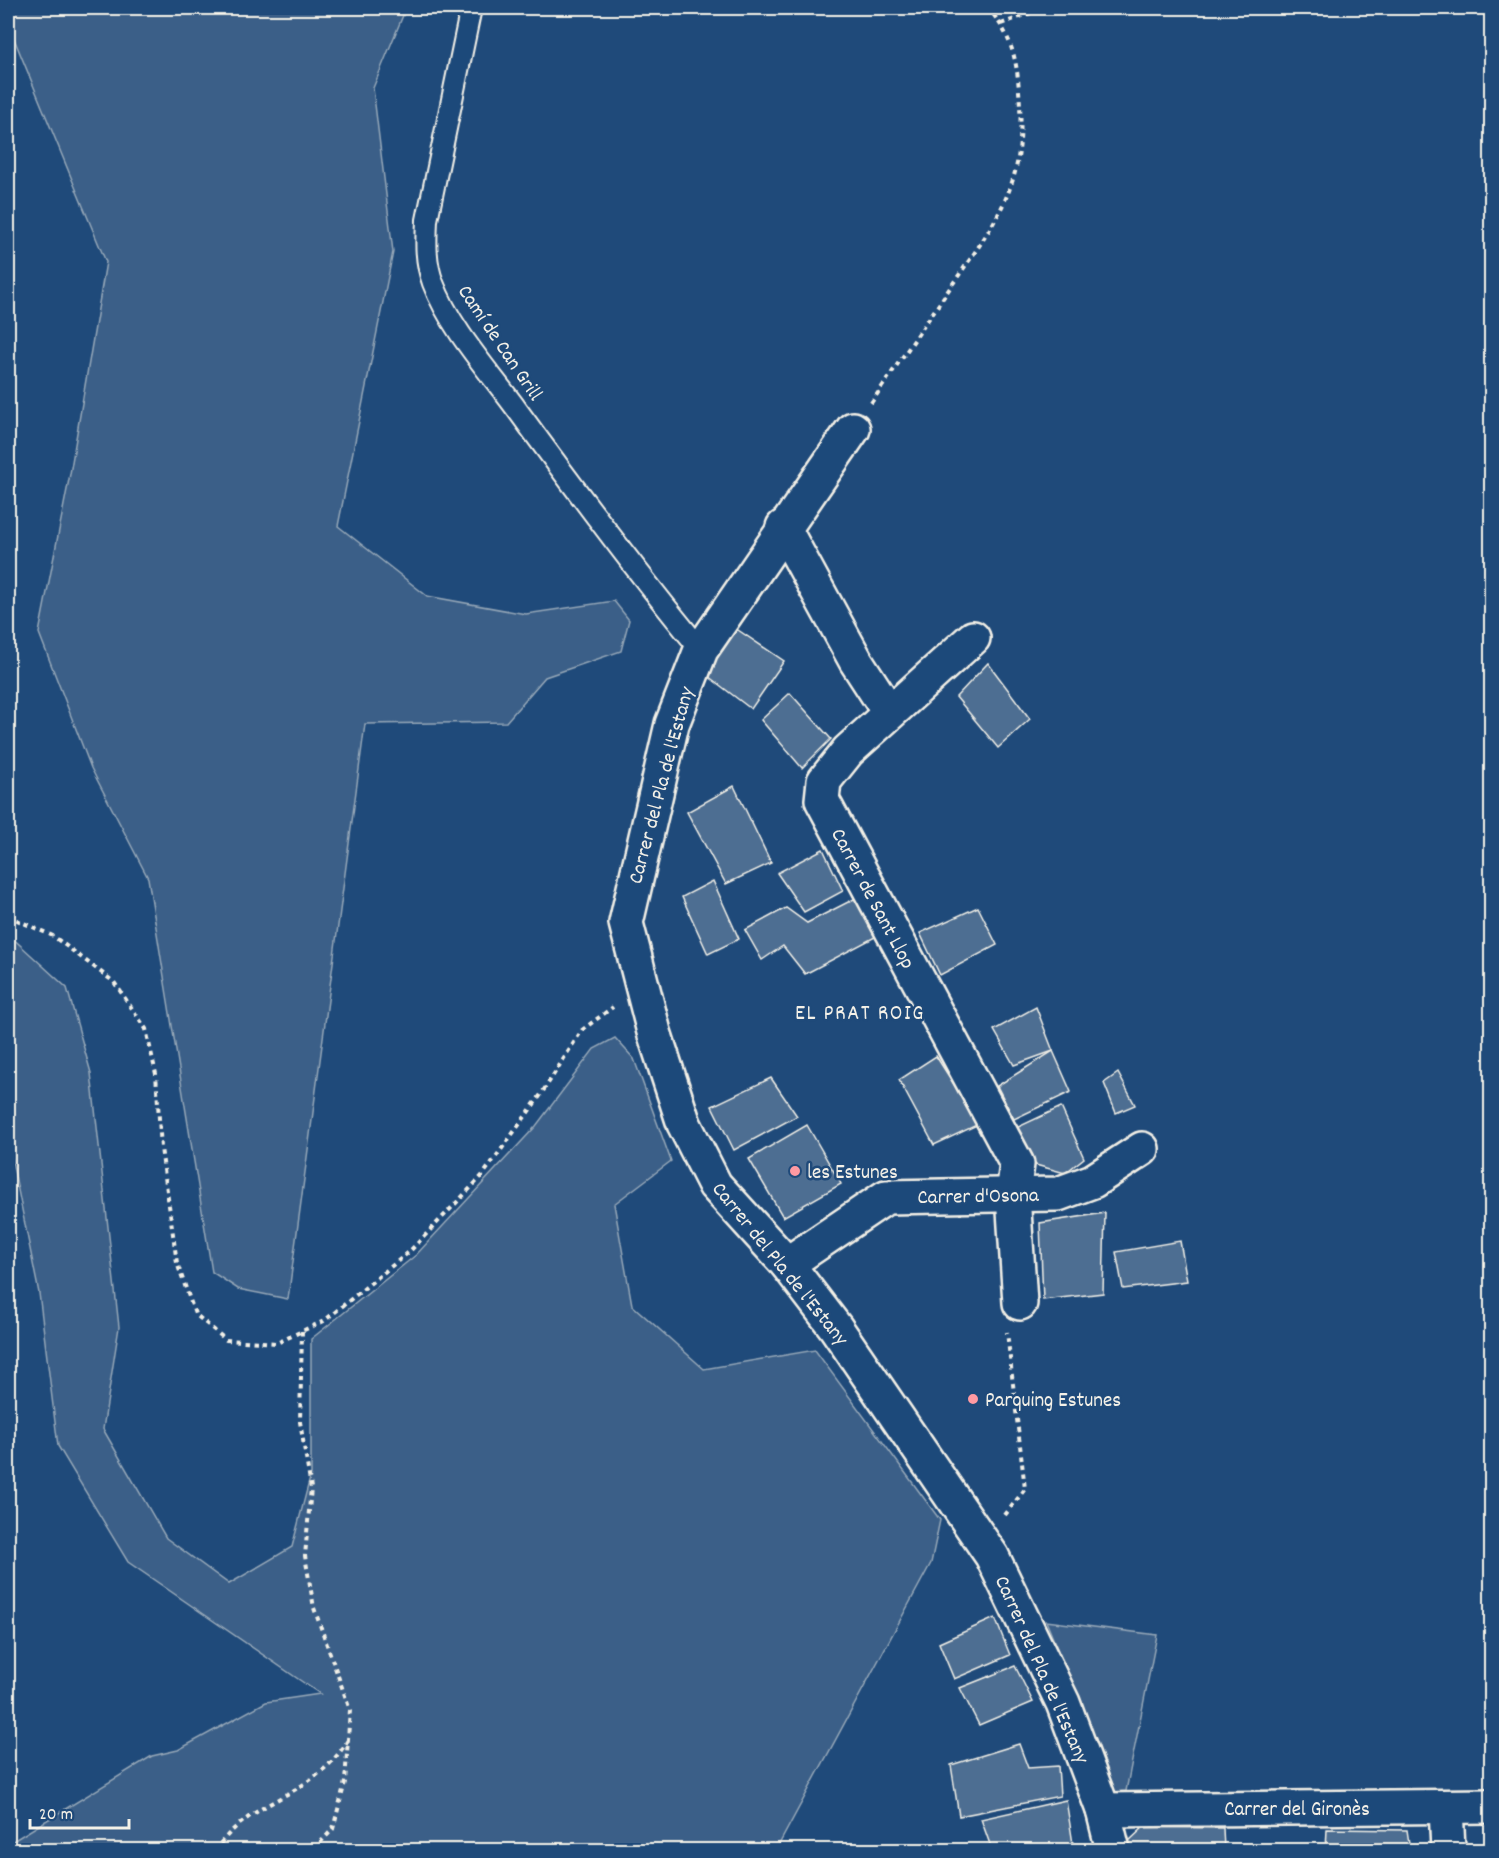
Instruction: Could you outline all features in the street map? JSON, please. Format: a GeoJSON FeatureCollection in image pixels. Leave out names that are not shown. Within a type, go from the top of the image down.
{"type":"FeatureCollection","features":[{"type":"Feature","properties":{"kind":"street","name":"Carrer del Pla de l'Estany"},"geometry":{"type":"LineString","coordinates":[[853,429],[783,527],[701,650],[672,724],[626,923],[643,991],[684,1124],[715,1185],[787,1264],[896,1412],[984,1544],[1063,1703],[1103,1810],[1113,1851]]}},
{"type":"Feature","properties":{"kind":"street"},"geometry":{"type":"LineString","coordinates":[[783,527],[856,661],[889,712]]}},
{"type":"Feature","properties":{"kind":"street","name":"Carrer de Sant Llop"},"geometry":{"type":"LineString","coordinates":[[974,638],[848,751],[824,781],[822,800],[1017,1164],[1013,1195],[1020,1303]]}},
{"type":"Feature","properties":{"kind":"street","name":"Carrer d'Osona"},"geometry":{"type":"LineString","coordinates":[[787,1264],[886,1197],[1059,1194],[1093,1181],[1142,1149]]}},
{"type":"Feature","properties":{"kind":"street","name":"Carrer del Gironès"},"geometry":{"type":"LineString","coordinates":[[1103,1810],[1491,1806]]}},
{"type":"Feature","properties":{"kind":"street"},"geometry":{"type":"LineString","coordinates":[[1446,1807],[1448,1851]]}},
{"type":"Feature","properties":{"kind":"lane","name":"Camí de Can Grill"},"geometry":{"type":"LineString","coordinates":[[471,8],[427,220],[425,255],[433,283],[446,309],[474,351],[640,577],[701,650]]}},
{"type":"Feature","properties":{"kind":"path"},"geometry":{"type":"LineString","coordinates":[[853,429],[980,245],[1005,201],[1016,169],[1021,111],[1013,46],[1001,24],[988,8]]}},
{"type":"Feature","properties":{"kind":"path"},"geometry":{"type":"LineString","coordinates":[[1001,24],[1044,8]]}},
{"type":"Feature","properties":{"kind":"path"},"geometry":{"type":"LineString","coordinates":[[8,916],[53,936],[114,982],[146,1029],[156,1074],[161,1148],[177,1263],[195,1314],[226,1340],[277,1343],[324,1321],[409,1252],[483,1176],[540,1096],[582,1030],[622,1000],[643,991]]}},
{"type":"Feature","properties":{"kind":"path"},"geometry":{"type":"LineString","coordinates":[[984,1544],[1025,1489],[1006,1321],[1020,1303]]}},
{"type":"Feature","properties":{"kind":"path"},"geometry":{"type":"LineString","coordinates":[[302,1331],[300,1422],[311,1488],[305,1556],[314,1608],[350,1710],[350,1737],[345,1782],[333,1829],[313,1851]]}},
{"type":"Feature","properties":{"kind":"path"},"geometry":{"type":"LineString","coordinates":[[214,1851],[236,1826],[304,1786],[335,1761],[350,1737]]}},
{"type":"Feature","properties":{"kind":"shaded area"},"geometry":{"type":"Polygon","coordinates":[[[8,8],[406,8],[373,88],[393,252],[338,526],[427,596],[526,614],[614,601],[629,620],[621,651],[545,677],[506,722],[365,724],[288,1299],[238,1289],[212,1272],[148,878],[91,768],[39,633],[70,474],[106,262],[8,24],[8,8]]]}},
{"type":"Feature","properties":{"kind":"shaded area"},"geometry":{"type":"Polygon","coordinates":[[[8,934],[67,988],[91,1073],[119,1327],[103,1429],[166,1538],[229,1584],[292,1547],[311,1474],[311,1339],[416,1255],[536,1126],[594,1049],[615,1038],[634,1059],[671,1161],[614,1204],[632,1305],[704,1369],[815,1350],[940,1520],[931,1563],[776,1850],[8,1850],[8,1844],[152,1756],[178,1750],[266,1702],[320,1694],[128,1562],[58,1446],[39,1293],[8,1141],[8,934]]]}},
{"type":"Feature","properties":{"kind":"shaded area"},"geometry":{"type":"Polygon","coordinates":[[[1046,1621],[1157,1635],[1126,1791],[1115,1792],[1046,1621]]]}},
{"type":"Feature","properties":{"kind":"building"},"geometry":{"type":"Polygon","coordinates":[[[735,628],[784,661],[751,709],[700,670],[735,628]]]}},
{"type":"Feature","properties":{"kind":"building"},"geometry":{"type":"Polygon","coordinates":[[[988,663],[1030,719],[998,748],[956,697],[988,663]]]}},
{"type":"Feature","properties":{"kind":"building"},"geometry":{"type":"Polygon","coordinates":[[[790,693],[831,739],[802,768],[761,720],[790,693]]]}},
{"type":"Feature","properties":{"kind":"building"},"geometry":{"type":"Polygon","coordinates":[[[734,786],[771,863],[726,884],[687,812],[734,786]]]}},
{"type":"Feature","properties":{"kind":"building"},"geometry":{"type":"Polygon","coordinates":[[[823,849],[843,891],[804,912],[777,873],[823,849]]]}},
{"type":"Feature","properties":{"kind":"building"},"geometry":{"type":"Polygon","coordinates":[[[713,881],[739,939],[708,954],[682,897],[713,881]]]}},
{"type":"Feature","properties":{"kind":"building"},"geometry":{"type":"Polygon","coordinates":[[[856,898],[877,936],[805,974],[783,946],[762,960],[745,930],[786,908],[807,923],[856,898]]]}},
{"type":"Feature","properties":{"kind":"building"},"geometry":{"type":"Polygon","coordinates":[[[978,907],[997,945],[940,975],[920,933],[978,907]]]}},
{"type":"Feature","properties":{"kind":"building"},"geometry":{"type":"Polygon","coordinates":[[[1036,1007],[1053,1051],[1014,1065],[994,1030],[1036,1007]]]}},
{"type":"Feature","properties":{"kind":"building"},"geometry":{"type":"Polygon","coordinates":[[[1053,1051],[1071,1092],[1014,1119],[997,1086],[1053,1051]]]}},
{"type":"Feature","properties":{"kind":"building"},"geometry":{"type":"Polygon","coordinates":[[[936,1056],[979,1124],[934,1145],[899,1080],[936,1056]]]}},
{"type":"Feature","properties":{"kind":"building"},"geometry":{"type":"Polygon","coordinates":[[[1118,1073],[1135,1105],[1116,1113],[1104,1083],[1118,1073]]]}},
{"type":"Feature","properties":{"kind":"building"},"geometry":{"type":"Polygon","coordinates":[[[771,1078],[797,1116],[734,1150],[712,1106],[771,1078]]]}},
{"type":"Feature","properties":{"kind":"building"},"geometry":{"type":"Polygon","coordinates":[[[1061,1107],[1084,1158],[1065,1173],[1032,1164],[1016,1128],[1061,1107]]]}},
{"type":"Feature","properties":{"kind":"building","name":"les Estunes"},"geometry":{"type":"Polygon","coordinates":[[[807,1125],[841,1184],[783,1217],[749,1159],[807,1125]]]}},
{"type":"Feature","properties":{"kind":"building"},"geometry":{"type":"Polygon","coordinates":[[[1105,1213],[1103,1293],[1043,1300],[1040,1223],[1105,1213]]]}},
{"type":"Feature","properties":{"kind":"building"},"geometry":{"type":"Polygon","coordinates":[[[1180,1241],[1187,1281],[1123,1289],[1116,1252],[1180,1241]]]}},
{"type":"Feature","properties":{"kind":"building"},"geometry":{"type":"Polygon","coordinates":[[[995,1618],[1010,1655],[954,1679],[939,1643],[995,1618]]]}},
{"type":"Feature","properties":{"kind":"building"},"geometry":{"type":"Polygon","coordinates":[[[1015,1666],[1033,1702],[979,1725],[960,1688],[1015,1666]]]}},
{"type":"Feature","properties":{"kind":"building"},"geometry":{"type":"Polygon","coordinates":[[[1019,1744],[1028,1768],[1058,1766],[1060,1796],[959,1816],[951,1765],[1019,1744]]]}},
{"type":"Feature","properties":{"kind":"building"},"geometry":{"type":"Polygon","coordinates":[[[1066,1800],[1074,1850],[992,1850],[981,1819],[1066,1800]]]}},
{"type":"Feature","properties":{"kind":"building"},"geometry":{"type":"Polygon","coordinates":[[[1144,1827],[1223,1828],[1224,1850],[1131,1850],[1129,1841],[1144,1827]]]}},
{"type":"Feature","properties":{"kind":"building"},"geometry":{"type":"Polygon","coordinates":[[[1327,1829],[1407,1830],[1410,1850],[1326,1850],[1327,1829]]]}},
{"type":"Feature","properties":{"kind":"place","name":"les Estunes"},"geometry":{"type":"Point","coordinates":[795,1171]}},
{"type":"Feature","properties":{"kind":"place","name":"Parquing Estunes"},"geometry":{"type":"Point","coordinates":[973,1399]}},
{"type":"Feature","properties":{"kind":"district","name":"EL PRAT ROIG"},"geometry":{"type":"Point","coordinates":[860,1011]}}]}
